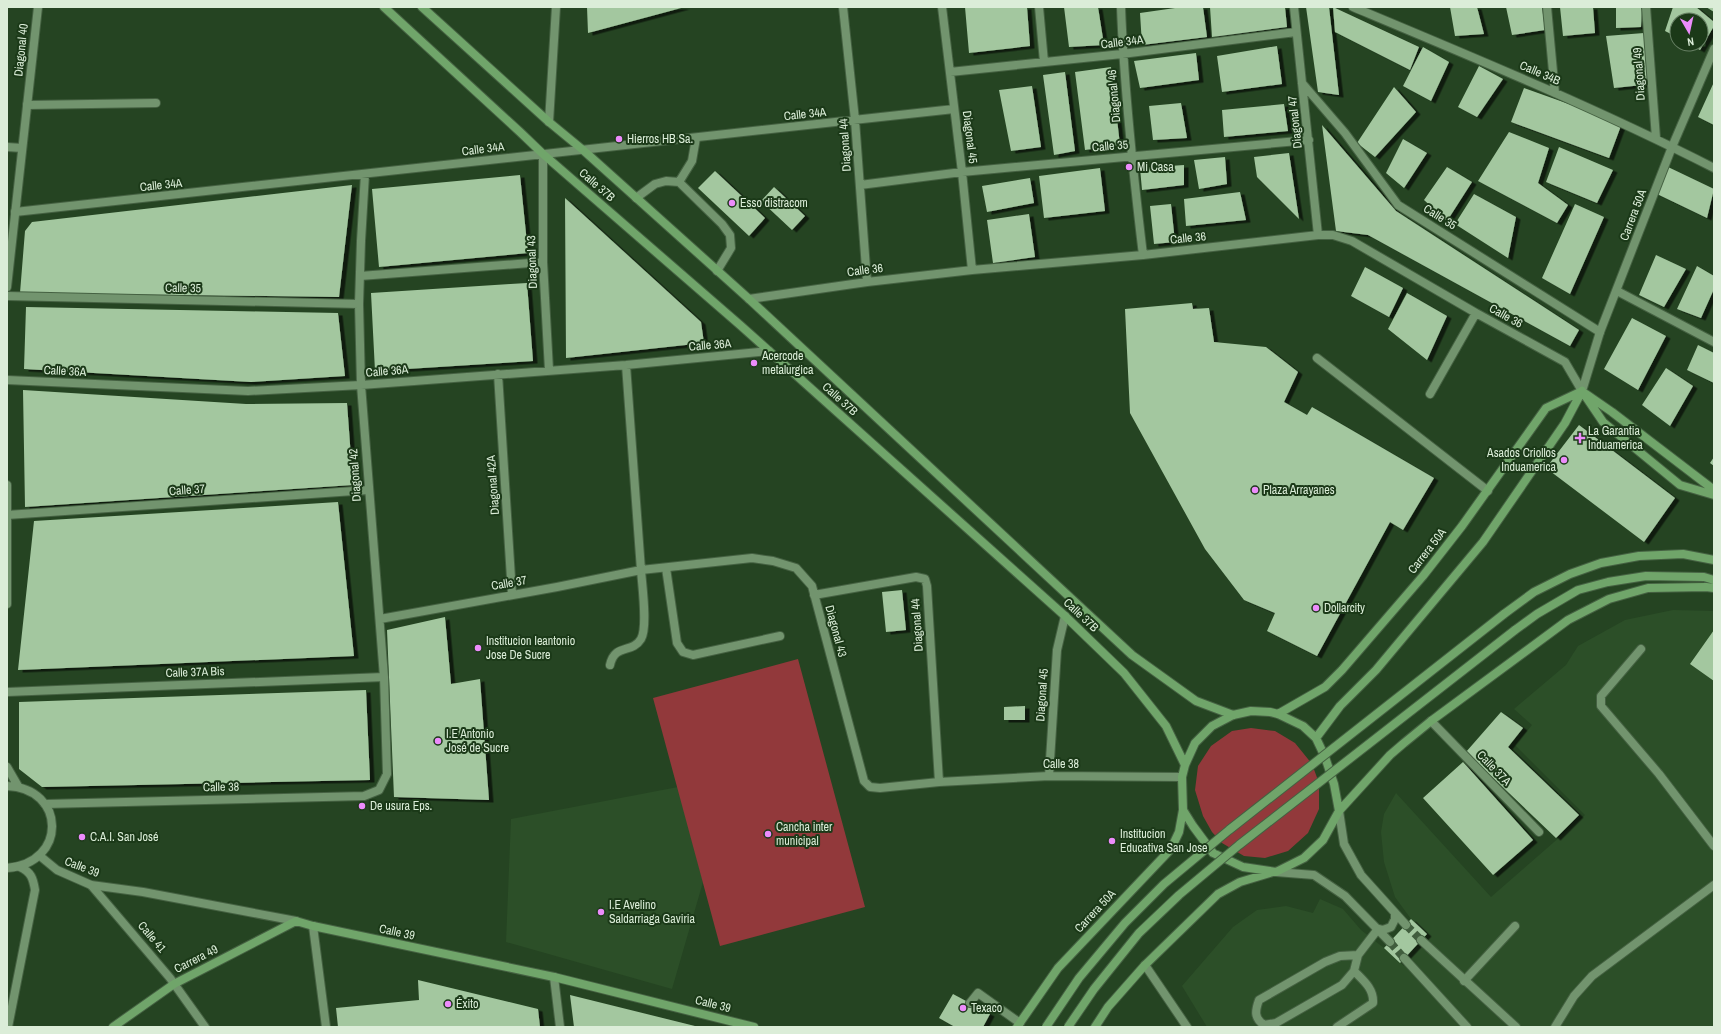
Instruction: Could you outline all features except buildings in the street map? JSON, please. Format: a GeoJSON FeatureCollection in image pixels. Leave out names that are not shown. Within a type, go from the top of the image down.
{"type":"FeatureCollection","features":[{"type":"Feature","properties":{"kind":"main road","name":"Calle 37B"},"geometry":{"type":"LineString","coordinates":[[384,7],[543,154],[769,351],[1065,616],[1124,673],[1166,726],[1185,765]]}},
{"type":"Feature","properties":{"kind":"main road","name":"Calle 37B"},"geometry":{"type":"LineString","coordinates":[[422,7],[749,299],[1132,655],[1196,701],[1233,715]]}},
{"type":"Feature","properties":{"kind":"main road","name":"Calle 36"},"geometry":{"type":"LineString","coordinates":[[1582,391],[1714,490]]}},
{"type":"Feature","properties":{"kind":"main road","name":"Calle 36"},"geometry":{"type":"LineString","coordinates":[[1582,391],[1603,422],[1680,485],[1714,496]]}},
{"type":"Feature","properties":{"kind":"main road","name":"Carrera 50A"},"geometry":{"type":"LineString","coordinates":[[1278,714],[1325,687],[1342,670],[1423,576],[1488,491],[1546,408],[1582,391]]}},
{"type":"Feature","properties":{"kind":"main road","name":"Carrera 50A"},"geometry":{"type":"LineString","coordinates":[[1316,738],[1340,706],[1376,670],[1483,542],[1565,423],[1582,391]]}},
{"type":"Feature","properties":{"kind":"main road"},"geometry":{"type":"LineString","coordinates":[[1046,1027],[1079,978],[1125,923],[1164,884],[1229,830],[1534,592],[1570,574],[1601,563],[1639,556],[1682,554],[1714,560]]}},
{"type":"Feature","properties":{"kind":"main road"},"geometry":{"type":"LineString","coordinates":[[1068,1027],[1094,989],[1139,933],[1179,895],[1238,845],[1537,614],[1578,590],[1608,582],[1646,576],[1704,578],[1714,580]]}},
{"type":"Feature","properties":{"kind":"main road"},"geometry":{"type":"LineString","coordinates":[[1095,1027],[1108,1007],[1145,965],[1218,894],[1240,882],[1276,872],[1304,858],[1323,840],[1339,811],[1390,755],[1431,721],[1568,620],[1609,599],[1648,588],[1710,588]]}},
{"type":"Feature","properties":{"kind":"main road"},"geometry":{"type":"LineString","coordinates":[[1276,872],[1243,867],[1213,853],[1193,826],[1184,810],[1182,777],[1185,765],[1195,743],[1212,726],[1233,715],[1251,712],[1278,714],[1303,726],[1316,738],[1325,757],[1334,784],[1339,811]]}},
{"type":"Feature","properties":{"kind":"main road","name":"Carrera 50A"},"geometry":{"type":"LineString","coordinates":[[1019,1025],[1058,968],[1171,849],[1179,832],[1184,810]]}},
{"type":"Feature","properties":{"kind":"main road","name":"Calle 39"},"geometry":{"type":"LineString","coordinates":[[296,921],[313,926],[554,977],[754,1027]]}},
{"type":"Feature","properties":{"kind":"main road","name":"Carrera 49"},"geometry":{"type":"LineString","coordinates":[[113,1027],[174,984],[296,921]]}},
{"type":"Feature","properties":{"kind":"street","name":"Diagonal 40"},"geometry":{"type":"LineString","coordinates":[[7,287],[38,7]]}},
{"type":"Feature","properties":{"kind":"street"},"geometry":{"type":"LineString","coordinates":[[549,122],[556,7]]}},
{"type":"Feature","properties":{"kind":"street","name":"Diagonal 44"},"geometry":{"type":"LineString","coordinates":[[843,7],[855,120],[867,282]]}},
{"type":"Feature","properties":{"kind":"street","name":"Diagonal 45"},"geometry":{"type":"LineString","coordinates":[[942,7],[972,270]]}},
{"type":"Feature","properties":{"kind":"street"},"geometry":{"type":"LineString","coordinates":[[1039,7],[1044,62]]}},
{"type":"Feature","properties":{"kind":"street","name":"Diagonal 46"},"geometry":{"type":"LineString","coordinates":[[1120,7],[1122,54],[1131,156],[1143,255]]}},
{"type":"Feature","properties":{"kind":"street","name":"Diagonal 47"},"geometry":{"type":"LineString","coordinates":[[1294,7],[1318,235]]}},
{"type":"Feature","properties":{"kind":"street","name":"Calle 34B"},"geometry":{"type":"LineString","coordinates":[[1353,7],[1555,92],[1656,138],[1714,168]]}},
{"type":"Feature","properties":{"kind":"street"},"geometry":{"type":"LineString","coordinates":[[1547,7],[1555,92]]}},
{"type":"Feature","properties":{"kind":"street","name":"Diagonal 49"},"geometry":{"type":"LineString","coordinates":[[1646,7],[1656,138]]}},
{"type":"Feature","properties":{"kind":"street","name":"Calle 34A"},"geometry":{"type":"LineString","coordinates":[[950,72],[1122,54],[1296,32]]}},
{"type":"Feature","properties":{"kind":"street","name":"Carrera 50A"},"geometry":{"type":"LineString","coordinates":[[1582,391],[1600,332],[1672,147],[1714,49]]}},
{"type":"Feature","properties":{"kind":"street","name":"Calle 35"},"geometry":{"type":"LineString","coordinates":[[1302,83],[1345,133],[1398,205],[1600,332]]}},
{"type":"Feature","properties":{"kind":"street"},"geometry":{"type":"LineString","coordinates":[[27,105],[156,103]]}},
{"type":"Feature","properties":{"kind":"street","name":"Calle 34A"},"geometry":{"type":"LineString","coordinates":[[15,212],[954,109]]}},
{"type":"Feature","properties":{"kind":"street"},"geometry":{"type":"LineString","coordinates":[[679,182],[692,162],[696,138]]}},
{"type":"Feature","properties":{"kind":"street","name":"Calle 35"},"geometry":{"type":"LineString","coordinates":[[860,185],[962,172],[1309,140]]}},
{"type":"Feature","properties":{"kind":"street"},"geometry":{"type":"LineString","coordinates":[[7,147],[22,148]]}},
{"type":"Feature","properties":{"kind":"street","name":"Diagonal 43"},"geometry":{"type":"LineString","coordinates":[[543,154],[543,262],[549,370]]}},
{"type":"Feature","properties":{"kind":"street","name":"Diagonal 42"},"geometry":{"type":"LineString","coordinates":[[365,174],[359,304],[361,385],[368,490],[384,677],[386,774]]}},
{"type":"Feature","properties":{"kind":"street"},"geometry":{"type":"LineString","coordinates":[[636,198],[655,184],[666,181],[679,182],[722,224],[730,235],[731,248],[717,271]]}},
{"type":"Feature","properties":{"kind":"street","name":"Calle 36"},"geometry":{"type":"LineString","coordinates":[[749,299],[867,282],[972,270],[1143,255],[1318,235],[1333,236],[1352,241],[1476,314],[1565,362],[1582,391]]}},
{"type":"Feature","properties":{"kind":"street"},"geometry":{"type":"LineString","coordinates":[[360,276],[543,262]]}},
{"type":"Feature","properties":{"kind":"street"},"geometry":{"type":"LineString","coordinates":[[1617,291],[1714,342]]}},
{"type":"Feature","properties":{"kind":"street","name":"Calle 35"},"geometry":{"type":"LineString","coordinates":[[7,296],[359,304]]}},
{"type":"Feature","properties":{"kind":"street"},"geometry":{"type":"LineString","coordinates":[[1430,394],[1476,314]]}},
{"type":"Feature","properties":{"kind":"street","name":"Calle 36A"},"geometry":{"type":"LineString","coordinates":[[7,380],[248,391],[361,385],[626,365],[769,351]]}},
{"type":"Feature","properties":{"kind":"street"},"geometry":{"type":"LineString","coordinates":[[1317,358],[1488,491]]}},
{"type":"Feature","properties":{"kind":"street"},"geometry":{"type":"LineString","coordinates":[[610,665],[616,652],[636,645],[642,638],[644,613],[626,365]]}},
{"type":"Feature","properties":{"kind":"street","name":"Diagonal 42A"},"geometry":{"type":"LineString","coordinates":[[498,374],[512,594]]}},
{"type":"Feature","properties":{"kind":"street"},"geometry":{"type":"LineString","coordinates":[[7,485],[7,604]]}},
{"type":"Feature","properties":{"kind":"street","name":"Calle 37"},"geometry":{"type":"LineString","coordinates":[[7,515],[368,490]]}},
{"type":"Feature","properties":{"kind":"street","name":"Diagonal 43"},"geometry":{"type":"LineString","coordinates":[[641,570],[752,558],[773,561],[796,568],[812,586],[864,781],[870,787],[880,788],[940,782]]}},
{"type":"Feature","properties":{"kind":"street"},"geometry":{"type":"LineString","coordinates":[[666,568],[677,643],[683,652],[693,655],[780,636]]}},
{"type":"Feature","properties":{"kind":"street","name":"Calle 37"},"geometry":{"type":"LineString","coordinates":[[380,619],[641,570]]}},
{"type":"Feature","properties":{"kind":"street","name":"Diagonal 44"},"geometry":{"type":"LineString","coordinates":[[814,595],[916,577],[925,579],[927,586],[940,782]]}},
{"type":"Feature","properties":{"kind":"street","name":"Diagonal 45"},"geometry":{"type":"LineString","coordinates":[[1049,776],[1057,650],[1065,616]]}},
{"type":"Feature","properties":{"kind":"street"},"geometry":{"type":"LineString","coordinates":[[1641,649],[1601,696],[1601,706],[1659,774],[1714,846]]}},
{"type":"Feature","properties":{"kind":"street","name":"Calle 37A Bis"},"geometry":{"type":"LineString","coordinates":[[7,692],[384,677]]}},
{"type":"Feature","properties":{"kind":"street","name":"Calle 37A"},"geometry":{"type":"LineString","coordinates":[[1431,721],[1539,832]]}},
{"type":"Feature","properties":{"kind":"street"},"geometry":{"type":"LineString","coordinates":[[7,767],[18,786]]}},
{"type":"Feature","properties":{"kind":"street","name":"Calle 38"},"geometry":{"type":"LineString","coordinates":[[45,804],[364,796],[379,790],[386,774]]}},
{"type":"Feature","properties":{"kind":"street","name":"Calle 38"},"geometry":{"type":"LineString","coordinates":[[940,782],[1049,776],[1182,777]]}},
{"type":"Feature","properties":{"kind":"street"},"geometry":{"type":"LineString","coordinates":[[7,786],[18,786],[38,796],[45,804],[50,816],[52,828],[50,841],[40,856],[29,864],[20,867],[7,868]]}},
{"type":"Feature","properties":{"kind":"street"},"geometry":{"type":"LineString","coordinates":[[1339,811],[1344,844],[1361,875],[1406,925]]}},
{"type":"Feature","properties":{"kind":"street","name":"Calle 39"},"geometry":{"type":"LineString","coordinates":[[40,856],[56,870],[91,885],[143,892],[296,921]]}},
{"type":"Feature","properties":{"kind":"street"},"geometry":{"type":"LineString","coordinates":[[8,1027],[35,890],[32,876],[27,870],[20,867]]}},
{"type":"Feature","properties":{"kind":"street"},"geometry":{"type":"LineString","coordinates":[[1276,872],[1314,875],[1344,896],[1390,942]]}},
{"type":"Feature","properties":{"kind":"street","name":"Calle 41"},"geometry":{"type":"LineString","coordinates":[[91,885],[174,984],[205,1027]]}},
{"type":"Feature","properties":{"kind":"street"},"geometry":{"type":"LineString","coordinates":[[1555,1027],[1574,996],[1592,976],[1714,885]]}},
{"type":"Feature","properties":{"kind":"street"},"geometry":{"type":"LineString","coordinates":[[1378,929],[1383,930],[1391,927],[1396,919],[1395,914]]}},
{"type":"Feature","properties":{"kind":"street"},"geometry":{"type":"LineString","coordinates":[[313,926],[326,1027]]}},
{"type":"Feature","properties":{"kind":"street"},"geometry":{"type":"LineString","coordinates":[[1464,980],[1515,926]]}},
{"type":"Feature","properties":{"kind":"street"},"geometry":{"type":"LineString","coordinates":[[1358,955],[1340,956],[1325,962],[1259,1000],[1255,1012],[1258,1021],[1265,1026],[1276,1023],[1342,985],[1354,971],[1358,955],[1378,929]]}},
{"type":"Feature","properties":{"kind":"street"},"geometry":{"type":"LineString","coordinates":[[1421,940],[1516,1027]]}},
{"type":"Feature","properties":{"kind":"street"},"geometry":{"type":"LineString","coordinates":[[1404,958],[1467,1027]]}},
{"type":"Feature","properties":{"kind":"street"},"geometry":{"type":"LineString","coordinates":[[1145,965],[1187,1027]]}},
{"type":"Feature","properties":{"kind":"street"},"geometry":{"type":"LineString","coordinates":[[1337,1027],[1373,1003],[1373,996],[1369,986],[1354,971]]}},
{"type":"Feature","properties":{"kind":"street"},"geometry":{"type":"LineString","coordinates":[[554,977],[560,1027]]}},
{"type":"Feature","properties":{"kind":"street"},"geometry":{"type":"LineString","coordinates":[[970,1003],[978,993],[1019,1025]]}},
{"type":"Feature","properties":{"kind":"shaded area"},"geometry":{"type":"Polygon","coordinates":[[[1673,610],[1714,611],[1714,1027],[1207,1027],[1182,986],[1233,927],[1257,910],[1286,906],[1313,913],[1320,899],[1343,909],[1361,930],[1384,948],[1427,934],[1411,919],[1395,897],[1384,862],[1381,832],[1384,814],[1396,793],[1491,897],[1585,815],[1515,745],[1532,725],[1514,709],[1566,665],[1578,646],[1625,620],[1673,610]]]}},
{"type":"Feature","properties":{"kind":"shaded area","name":"Cancha inter municipal"},"geometry":{"type":"Polygon","coordinates":[[[798,659],[865,907],[720,946],[653,698],[798,659]]]}},
{"type":"Feature","properties":{"kind":"shaded area"},"geometry":{"type":"Polygon","coordinates":[[[1251,728],[1275,731],[1295,743],[1312,764],[1319,783],[1319,809],[1308,833],[1288,851],[1265,858],[1244,856],[1222,843],[1212,832],[1203,816],[1195,790],[1198,766],[1211,746],[1232,731],[1251,728]]]}},
{"type":"Feature","properties":{"kind":"shaded area","name":"I.E Avelino Saldarriaga Gaviria"},"geometry":{"type":"Polygon","coordinates":[[[678,787],[703,882],[672,989],[506,942],[511,819],[678,787]]]}},
{"type":"Feature","properties":{"kind":"tunnel"},"geometry":{"type":"LineString","coordinates":[[1406,925],[1421,940]]}},
{"type":"Feature","properties":{"kind":"tunnel"},"geometry":{"type":"LineString","coordinates":[[1390,942],[1404,958]]}},
{"type":"Feature","properties":{"kind":"place","name":"Hierros HB Sa."},"geometry":{"type":"Point","coordinates":[619,139]}},
{"type":"Feature","properties":{"kind":"place","name":"Mi Casa"},"geometry":{"type":"Point","coordinates":[1129,167]}},
{"type":"Feature","properties":{"kind":"place","name":"Esso distracom"},"geometry":{"type":"Point","coordinates":[732,203]}},
{"type":"Feature","properties":{"kind":"place","name":"Acercode metalurgica"},"geometry":{"type":"Point","coordinates":[754,363]}},
{"type":"Feature","properties":{"kind":"place","name":"La Garantia Induamerica"},"geometry":{"type":"Point","coordinates":[1580,438]}},
{"type":"Feature","properties":{"kind":"place","name":"Asados Criollos Induamerica"},"geometry":{"type":"Point","coordinates":[1564,460]}},
{"type":"Feature","properties":{"kind":"place","name":"Plaza Arrayanes"},"geometry":{"type":"Point","coordinates":[1255,490]}},
{"type":"Feature","properties":{"kind":"place","name":"Dollarcity"},"geometry":{"type":"Point","coordinates":[1316,608]}},
{"type":"Feature","properties":{"kind":"place","name":"Institucion Ieantonio Jose De Sucre"},"geometry":{"type":"Point","coordinates":[478,648]}},
{"type":"Feature","properties":{"kind":"place","name":"I.E Antonio José de Sucre"},"geometry":{"type":"Point","coordinates":[438,741]}},
{"type":"Feature","properties":{"kind":"place","name":"De usura Eps."},"geometry":{"type":"Point","coordinates":[362,806]}},
{"type":"Feature","properties":{"kind":"place","name":"Cancha inter municipal"},"geometry":{"type":"Point","coordinates":[768,834]}},
{"type":"Feature","properties":{"kind":"place","name":"C.A.I. San José"},"geometry":{"type":"Point","coordinates":[82,837]}},
{"type":"Feature","properties":{"kind":"place","name":"Institucion Educativa San Jose"},"geometry":{"type":"Point","coordinates":[1112,841]}},
{"type":"Feature","properties":{"kind":"place","name":"I.E Avelino Saldarriaga Gaviria"},"geometry":{"type":"Point","coordinates":[601,912]}},
{"type":"Feature","properties":{"kind":"place","name":"Éxito"},"geometry":{"type":"Point","coordinates":[448,1004]}},
{"type":"Feature","properties":{"kind":"place","name":"Texaco"},"geometry":{"type":"Point","coordinates":[963,1008]}}]}
